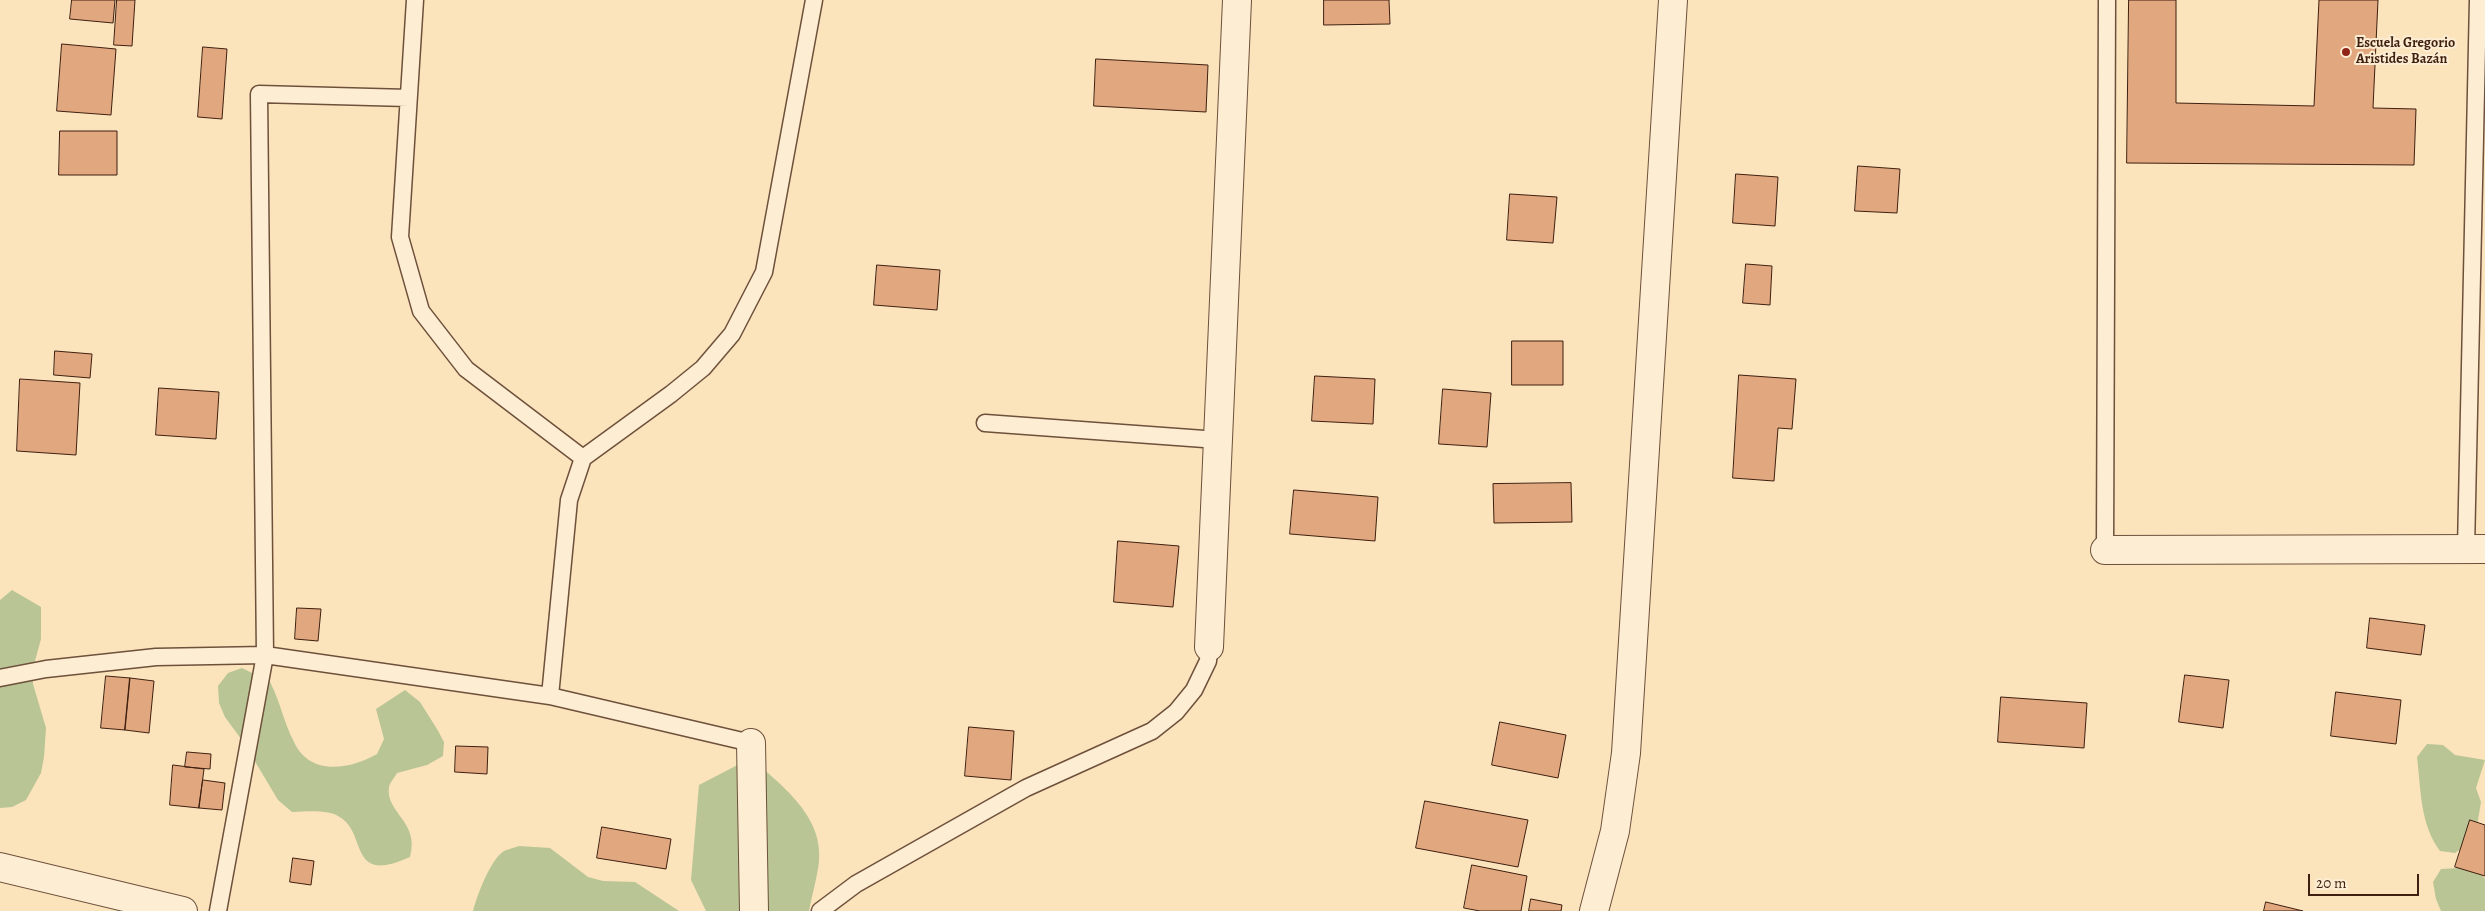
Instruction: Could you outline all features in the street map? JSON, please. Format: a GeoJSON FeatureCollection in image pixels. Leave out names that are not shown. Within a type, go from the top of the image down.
{"type":"FeatureCollection","features":[{"type":"Feature","properties":{"kind":"street"},"geometry":{"type":"LineString","coordinates":[[1209,647],[1237,0]]}},
{"type":"Feature","properties":{"kind":"street"},"geometry":{"type":"LineString","coordinates":[[1594,911],[1615,830],[1626,752],[1673,0]]}},
{"type":"Feature","properties":{"kind":"street"},"geometry":{"type":"LineString","coordinates":[[2105,550],[2475,549]]}},
{"type":"Feature","properties":{"kind":"street"},"geometry":{"type":"LineString","coordinates":[[752,743],[754,911]]}},
{"type":"Feature","properties":{"kind":"street"},"geometry":{"type":"LineString","coordinates":[[0,867],[183,911]]}},
{"type":"Feature","properties":{"kind":"lane"},"geometry":{"type":"LineString","coordinates":[[414,0],[400,237],[421,311],[466,369],[583,458]]}},
{"type":"Feature","properties":{"kind":"lane"},"geometry":{"type":"LineString","coordinates":[[550,696],[569,500],[583,458],[671,394],[703,368],[732,334],[764,272],[814,0]]}},
{"type":"Feature","properties":{"kind":"lane"},"geometry":{"type":"LineString","coordinates":[[2105,550],[2107,0]]}},
{"type":"Feature","properties":{"kind":"lane"},"geometry":{"type":"LineString","coordinates":[[2475,549],[2478,0]]}},
{"type":"Feature","properties":{"kind":"lane"},"geometry":{"type":"LineString","coordinates":[[218,911],[265,655],[259,94],[408,98]]}},
{"type":"Feature","properties":{"kind":"lane"},"geometry":{"type":"LineString","coordinates":[[985,423],[1218,440]]}},
{"type":"Feature","properties":{"kind":"lane"},"geometry":{"type":"LineString","coordinates":[[820,911],[856,884],[1026,788],[1152,731],[1176,712],[1194,690],[1208,662],[1209,647]]}},
{"type":"Feature","properties":{"kind":"lane"},"geometry":{"type":"LineString","coordinates":[[0,678],[38,670],[156,657],[265,655],[550,696],[752,743]]}},
{"type":"Feature","properties":{"kind":"green space"},"geometry":{"type":"Polygon","coordinates":[[[12,590],[41,607],[41,639],[33,668],[33,684],[46,728],[41,773],[26,800],[12,807],[0,808],[0,600],[12,590]]]}},
{"type":"Feature","properties":{"kind":"green space"},"geometry":{"type":"Polygon","coordinates":[[[242,668],[270,682],[294,742],[301,753],[310,761],[320,765],[344,766],[377,754],[384,739],[376,709],[405,690],[420,702],[444,742],[443,756],[427,765],[397,773],[389,787],[389,796],[392,804],[407,826],[410,835],[412,845],[410,857],[390,864],[376,865],[367,861],[353,833],[338,816],[321,812],[292,812],[278,800],[244,743],[225,717],[219,703],[218,686],[228,673],[242,668]]]}},
{"type":"Feature","properties":{"kind":"green space"},"geometry":{"type":"Polygon","coordinates":[[[2427,744],[2443,745],[2455,755],[2485,760],[2476,788],[2481,802],[2476,832],[2468,844],[2455,853],[2440,851],[2433,841],[2425,818],[2417,757],[2427,744]]]}},
{"type":"Feature","properties":{"kind":"green space"},"geometry":{"type":"Polygon","coordinates":[[[751,758],[798,803],[808,816],[815,830],[819,845],[819,862],[809,911],[706,911],[691,880],[699,785],[751,758]]]}},
{"type":"Feature","properties":{"kind":"green space"},"geometry":{"type":"Polygon","coordinates":[[[519,846],[550,848],[588,877],[603,881],[635,882],[679,911],[473,911],[481,888],[494,862],[504,851],[519,846]]]}},
{"type":"Feature","properties":{"kind":"green space"},"geometry":{"type":"Polygon","coordinates":[[[2476,867],[2485,879],[2485,911],[2441,911],[2436,899],[2433,882],[2441,869],[2476,867]]]}},
{"type":"Feature","properties":{"kind":"building"},"geometry":{"type":"Polygon","coordinates":[[[72,0],[115,0],[113,23],[70,19],[72,0]]]}},
{"type":"Feature","properties":{"kind":"building"},"geometry":{"type":"Polygon","coordinates":[[[117,0],[135,0],[132,46],[114,45],[117,0]]]}},
{"type":"Feature","properties":{"kind":"building"},"geometry":{"type":"Polygon","coordinates":[[[1324,0],[1389,0],[1390,24],[1324,25],[1324,0]]]}},
{"type":"Feature","properties":{"kind":"building","name":"Escuela Gregorio Aristides Bazán"},"geometry":{"type":"Polygon","coordinates":[[[2129,0],[2176,0],[2176,103],[2314,106],[2319,0],[2378,0],[2373,108],[2416,109],[2414,165],[2127,163],[2129,0]]]}},
{"type":"Feature","properties":{"kind":"building"},"geometry":{"type":"Polygon","coordinates":[[[62,44],[116,49],[111,115],[57,111],[62,44]]]}},
{"type":"Feature","properties":{"kind":"building"},"geometry":{"type":"Polygon","coordinates":[[[203,47],[227,49],[222,119],[198,117],[203,47]]]}},
{"type":"Feature","properties":{"kind":"building"},"geometry":{"type":"Polygon","coordinates":[[[1096,59],[1208,65],[1206,112],[1094,106],[1096,59]]]}},
{"type":"Feature","properties":{"kind":"building"},"geometry":{"type":"Polygon","coordinates":[[[60,131],[117,131],[117,175],[59,175],[60,131]]]}},
{"type":"Feature","properties":{"kind":"building"},"geometry":{"type":"Polygon","coordinates":[[[1858,166],[1900,169],[1897,213],[1855,211],[1858,166]]]}},
{"type":"Feature","properties":{"kind":"building"},"geometry":{"type":"Polygon","coordinates":[[[1736,174],[1778,177],[1775,226],[1733,223],[1736,174]]]}},
{"type":"Feature","properties":{"kind":"building"},"geometry":{"type":"Polygon","coordinates":[[[1510,194],[1557,197],[1553,243],[1507,240],[1510,194]]]}},
{"type":"Feature","properties":{"kind":"building"},"geometry":{"type":"Polygon","coordinates":[[[1746,264],[1772,266],[1770,305],[1743,303],[1746,264]]]}},
{"type":"Feature","properties":{"kind":"building"},"geometry":{"type":"Polygon","coordinates":[[[877,265],[940,270],[937,310],[874,305],[877,265]]]}},
{"type":"Feature","properties":{"kind":"building"},"geometry":{"type":"Polygon","coordinates":[[[1512,341],[1563,341],[1563,385],[1512,385],[1512,341]]]}},
{"type":"Feature","properties":{"kind":"building"},"geometry":{"type":"Polygon","coordinates":[[[55,351],[92,354],[90,378],[54,375],[55,351]]]}},
{"type":"Feature","properties":{"kind":"building"},"geometry":{"type":"Polygon","coordinates":[[[1739,375],[1796,379],[1792,429],[1778,428],[1774,481],[1733,478],[1739,375]]]}},
{"type":"Feature","properties":{"kind":"building"},"geometry":{"type":"Polygon","coordinates":[[[1315,376],[1375,379],[1373,424],[1312,421],[1315,376]]]}},
{"type":"Feature","properties":{"kind":"building"},"geometry":{"type":"Polygon","coordinates":[[[20,379],[80,383],[76,455],[17,451],[20,379]]]}},
{"type":"Feature","properties":{"kind":"building"},"geometry":{"type":"Polygon","coordinates":[[[159,388],[219,392],[216,439],[156,435],[159,388]]]}},
{"type":"Feature","properties":{"kind":"building"},"geometry":{"type":"Polygon","coordinates":[[[1443,389],[1491,393],[1487,447],[1439,444],[1443,389]]]}},
{"type":"Feature","properties":{"kind":"building"},"geometry":{"type":"Polygon","coordinates":[[[1571,483],[1572,522],[1494,523],[1493,484],[1571,483]]]}},
{"type":"Feature","properties":{"kind":"building"},"geometry":{"type":"Polygon","coordinates":[[[1294,490],[1378,497],[1375,541],[1290,534],[1294,490]]]}},
{"type":"Feature","properties":{"kind":"building"},"geometry":{"type":"Polygon","coordinates":[[[1118,541],[1179,546],[1173,607],[1114,602],[1118,541]]]}},
{"type":"Feature","properties":{"kind":"building"},"geometry":{"type":"Polygon","coordinates":[[[297,608],[321,609],[318,641],[295,639],[297,608]]]}},
{"type":"Feature","properties":{"kind":"building"},"geometry":{"type":"Polygon","coordinates":[[[2370,618],[2425,625],[2421,655],[2367,648],[2370,618]]]}},
{"type":"Feature","properties":{"kind":"building"},"geometry":{"type":"Polygon","coordinates":[[[2185,675],[2229,680],[2223,728],[2179,722],[2185,675]]]}},
{"type":"Feature","properties":{"kind":"building"},"geometry":{"type":"Polygon","coordinates":[[[106,676],[130,678],[125,730],[101,728],[106,676]]]}},
{"type":"Feature","properties":{"kind":"building"},"geometry":{"type":"Polygon","coordinates":[[[130,678],[154,681],[149,733],[125,730],[130,678]]]}},
{"type":"Feature","properties":{"kind":"building"},"geometry":{"type":"Polygon","coordinates":[[[2336,692],[2401,700],[2396,744],[2331,736],[2336,692]]]}},
{"type":"Feature","properties":{"kind":"building"},"geometry":{"type":"Polygon","coordinates":[[[2001,697],[2087,703],[2084,748],[1998,742],[2001,697]]]}},
{"type":"Feature","properties":{"kind":"building"},"geometry":{"type":"Polygon","coordinates":[[[1500,722],[1566,735],[1558,778],[1492,765],[1500,722]]]}},
{"type":"Feature","properties":{"kind":"building"},"geometry":{"type":"Polygon","coordinates":[[[969,727],[1014,731],[1011,780],[965,776],[969,727]]]}},
{"type":"Feature","properties":{"kind":"building"},"geometry":{"type":"Polygon","coordinates":[[[456,746],[488,747],[487,774],[455,772],[456,746]]]}},
{"type":"Feature","properties":{"kind":"building"},"geometry":{"type":"Polygon","coordinates":[[[187,752],[211,754],[210,769],[185,767],[187,752]]]}},
{"type":"Feature","properties":{"kind":"building"},"geometry":{"type":"Polygon","coordinates":[[[173,765],[204,769],[199,808],[170,805],[173,765]]]}},
{"type":"Feature","properties":{"kind":"building"},"geometry":{"type":"Polygon","coordinates":[[[203,780],[225,783],[222,810],[199,808],[203,780]]]}},
{"type":"Feature","properties":{"kind":"building"},"geometry":{"type":"Polygon","coordinates":[[[1425,801],[1528,820],[1518,867],[1416,848],[1425,801]]]}},
{"type":"Feature","properties":{"kind":"building"},"geometry":{"type":"Polygon","coordinates":[[[2470,820],[2485,825],[2485,876],[2455,867],[2470,820]]]}},
{"type":"Feature","properties":{"kind":"building"},"geometry":{"type":"Polygon","coordinates":[[[602,827],[671,839],[666,869],[597,858],[602,827]]]}},
{"type":"Feature","properties":{"kind":"building"},"geometry":{"type":"Polygon","coordinates":[[[293,858],[314,861],[311,885],[290,882],[293,858]]]}},
{"type":"Feature","properties":{"kind":"building"},"geometry":{"type":"Polygon","coordinates":[[[1472,865],[1527,876],[1521,911],[1480,911],[1464,908],[1472,865]]]}},
{"type":"Feature","properties":{"kind":"building"},"geometry":{"type":"Polygon","coordinates":[[[1531,899],[1562,905],[1561,911],[1529,911],[1531,899]]]}},
{"type":"Feature","properties":{"kind":"building"},"geometry":{"type":"Polygon","coordinates":[[[2266,902],[2303,911],[2264,911],[2266,902]]]}},
{"type":"Feature","properties":{"kind":"place","name":"Escuela Gregorio Aristides Bazán"},"geometry":{"type":"Point","coordinates":[2346,52]}}]}
